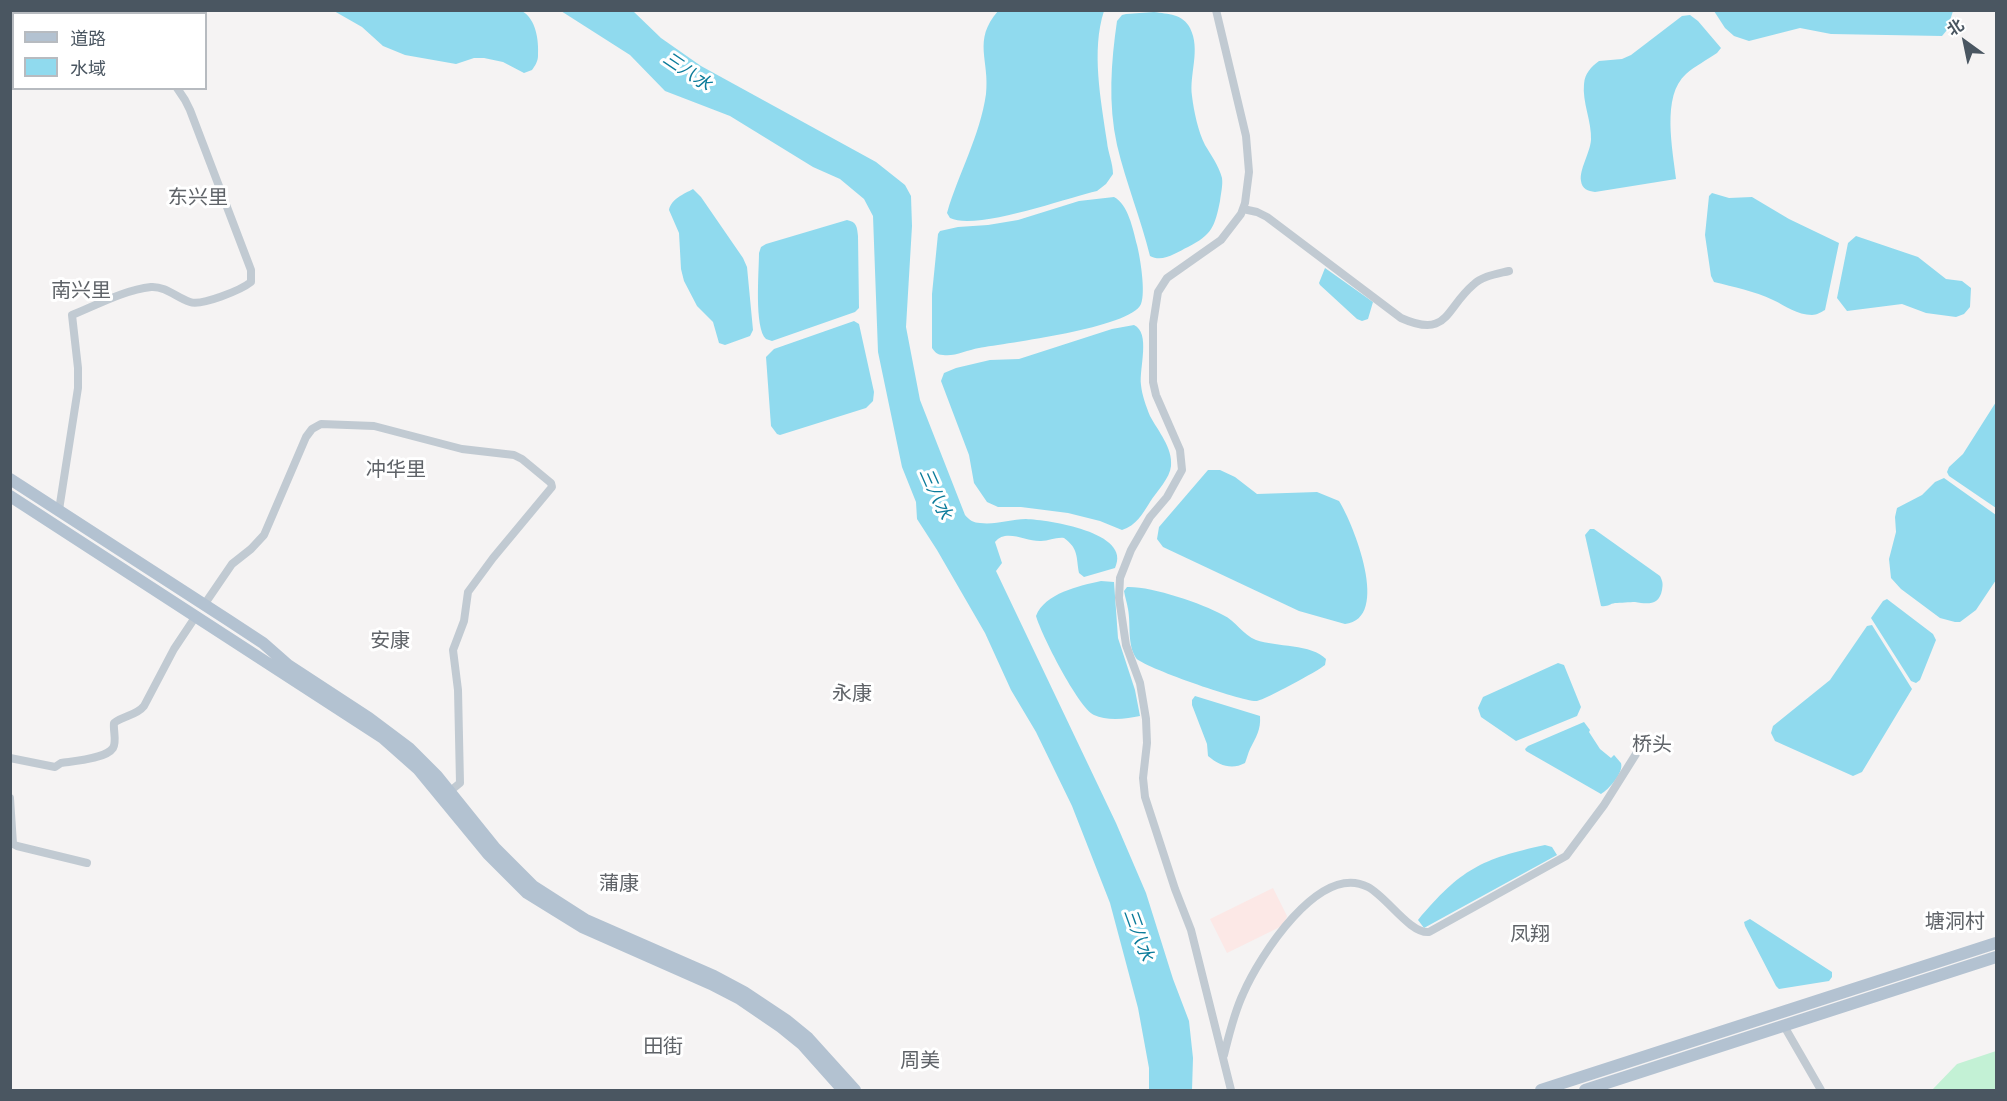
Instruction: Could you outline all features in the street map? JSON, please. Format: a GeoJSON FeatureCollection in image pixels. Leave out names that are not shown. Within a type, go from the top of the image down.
{"type":"FeatureCollection","features":[{"type":"Feature","properties":{"kind":"main road"},"geometry":{"type":"LineString","coordinates":[[10,479],[263,643],[288,665],[388,731],[424,763],[495,848],[533,886],[557,903],[597,925],[714,976],[744,992],[780,1015],[808,1038],[855,1090]]}},
{"type":"Feature","properties":{"kind":"main road"},"geometry":{"type":"LineString","coordinates":[[10,496],[364,725],[403,755],[430,782],[488,854],[527,893],[582,927],[740,999],[768,1017],[802,1044],[843,1090]]}},
{"type":"Feature","properties":{"kind":"main road"},"geometry":{"type":"LineString","coordinates":[[196,616],[204,605]]}},
{"type":"Feature","properties":{"kind":"main road"},"geometry":{"type":"LineString","coordinates":[[1541,1090],[1996,943]]}},
{"type":"Feature","properties":{"kind":"main road"},"geometry":{"type":"LineString","coordinates":[[1585,1090],[1996,957]]}},
{"type":"Feature","properties":{"kind":"street"},"geometry":{"type":"LineString","coordinates":[[1216,10],[1246,136],[1249,172],[1244,209],[1221,240],[1167,278],[1158,292],[1153,324],[1153,382],[1156,395],[1180,450],[1182,470],[1167,497],[1150,517],[1131,550],[1122,571],[1119,588],[1125,645],[1140,683],[1146,719],[1147,743],[1143,778],[1145,797],[1191,930],[1231,1090]]}},
{"type":"Feature","properties":{"kind":"street"},"geometry":{"type":"LineString","coordinates":[[59,510],[78,388],[72,315],[132,291],[152,287],[164,289],[190,302],[199,303],[241,289],[251,282],[251,270],[190,110],[178,90]]}},
{"type":"Feature","properties":{"kind":"street"},"geometry":{"type":"LineString","coordinates":[[1244,209],[1267,217],[1401,318],[1417,324],[1439,324],[1473,285],[1488,277],[1509,271]]}},
{"type":"Feature","properties":{"kind":"street"},"geometry":{"type":"LineString","coordinates":[[204,605],[232,564],[264,535],[306,436],[316,426],[321,424],[374,426],[462,449],[514,455],[522,459],[551,483],[552,487],[468,592],[464,621],[453,650],[458,690],[460,783],[449,792]]}},
{"type":"Feature","properties":{"kind":"street"},"geometry":{"type":"LineString","coordinates":[[10,758],[56,767],[61,763],[100,756],[111,750],[114,744],[114,723],[144,706],[174,650],[196,616]]}},
{"type":"Feature","properties":{"kind":"street"},"geometry":{"type":"LineString","coordinates":[[1223,1055],[1241,997],[1256,969],[1297,914],[1318,895],[1343,883],[1364,885],[1379,894],[1417,930],[1429,932],[1566,856],[1604,805],[1636,754]]}},
{"type":"Feature","properties":{"kind":"street"},"geometry":{"type":"LineString","coordinates":[[10,798],[16,846],[87,863]]}},
{"type":"Feature","properties":{"kind":"street"},"geometry":{"type":"LineString","coordinates":[[1784,1026],[1821,1090]]}},
{"type":"Feature","properties":{"kind":"shaded area"},"geometry":{"type":"Polygon","coordinates":[[[1273,888],[1287,916],[1284,925],[1227,953],[1210,919],[1273,888]]]}},
{"type":"Feature","properties":{"kind":"green space"},"geometry":{"type":"Polygon","coordinates":[[[1996,1051],[1996,1090],[1932,1090],[1957,1064],[1996,1051]]]}},
{"type":"Feature","properties":{"kind":"water"},"geometry":{"type":"Polygon","coordinates":[[[334,11],[522,11],[531,19],[536,31],[537,60],[532,70],[524,73],[503,62],[484,58],[474,58],[456,64],[405,55],[383,46],[362,27],[334,11]]]}},
{"type":"Feature","properties":{"kind":"water","name":"三八水"},"geometry":{"type":"Polygon","coordinates":[[[561,11],[633,11],[661,38],[701,66],[876,162],[905,185],[911,196],[912,226],[906,327],[920,400],[965,515],[978,523],[1026,519],[1069,525],[1101,537],[1112,545],[1117,556],[1115,568],[1084,577],[1079,573],[1075,550],[1064,538],[1035,541],[1005,536],[995,542],[1002,563],[996,571],[1116,823],[1146,893],[1189,1021],[1193,1058],[1192,1090],[1149,1090],[1149,1068],[1138,1008],[1110,903],[1072,806],[1036,732],[1011,690],[985,633],[917,519],[916,502],[902,467],[878,352],[873,216],[864,199],[840,179],[813,167],[730,116],[665,91],[630,55],[561,11]]]}},
{"type":"Feature","properties":{"kind":"water"},"geometry":{"type":"Polygon","coordinates":[[[998,11],[1104,11],[1098,42],[1098,76],[1113,174],[1097,191],[1000,217],[963,221],[950,218],[947,213],[983,109],[987,82],[984,41],[990,22],[998,11]]]}},
{"type":"Feature","properties":{"kind":"water"},"geometry":{"type":"Polygon","coordinates":[[[1714,11],[1953,11],[1947,30],[1942,36],[1831,34],[1800,28],[1749,41],[1734,36],[1725,28],[1714,11]]]}},
{"type":"Feature","properties":{"kind":"water"},"geometry":{"type":"Polygon","coordinates":[[[1154,12],[1179,17],[1190,28],[1195,45],[1192,96],[1195,115],[1198,128],[1217,165],[1222,181],[1216,217],[1207,234],[1188,247],[1160,258],[1150,256],[1117,145],[1111,99],[1117,21],[1126,14],[1154,12]]]}},
{"type":"Feature","properties":{"kind":"water"},"geometry":{"type":"Polygon","coordinates":[[[1690,15],[1721,48],[1686,74],[1678,84],[1673,96],[1670,124],[1676,179],[1595,192],[1586,189],[1581,177],[1591,140],[1584,91],[1587,73],[1599,61],[1622,59],[1631,55],[1682,16],[1690,15]]]}},
{"type":"Feature","properties":{"kind":"water"},"geometry":{"type":"Polygon","coordinates":[[[693,189],[701,197],[747,267],[753,330],[750,336],[725,345],[719,343],[713,322],[697,306],[684,281],[681,269],[679,233],[669,210],[675,200],[693,189]]]}},
{"type":"Feature","properties":{"kind":"water"},"geometry":{"type":"Polygon","coordinates":[[[1712,193],[1729,198],[1752,197],[1789,219],[1839,243],[1825,310],[1814,315],[1801,314],[1759,294],[1714,282],[1711,276],[1705,235],[1709,196],[1712,193]]]}},
{"type":"Feature","properties":{"kind":"water"},"geometry":{"type":"Polygon","coordinates":[[[1114,197],[1123,205],[1129,218],[1141,266],[1142,299],[1141,304],[1132,313],[1092,327],[952,355],[939,354],[934,351],[932,348],[932,294],[940,231],[1018,220],[1079,201],[1114,197]]]}},
{"type":"Feature","properties":{"kind":"water"},"geometry":{"type":"Polygon","coordinates":[[[847,220],[856,225],[858,236],[859,308],[855,312],[772,341],[766,339],[762,333],[759,312],[758,285],[761,247],[847,220]]]}},
{"type":"Feature","properties":{"kind":"water"},"geometry":{"type":"Polygon","coordinates":[[[1856,236],[1918,257],[1946,279],[1962,281],[1971,288],[1970,307],[1964,314],[1956,317],[1926,313],[1902,304],[1847,311],[1837,298],[1848,243],[1856,236]]]}},
{"type":"Feature","properties":{"kind":"water"},"geometry":{"type":"Polygon","coordinates":[[[1325,268],[1373,302],[1368,319],[1362,321],[1357,319],[1320,285],[1325,268]]]}},
{"type":"Feature","properties":{"kind":"water"},"geometry":{"type":"Polygon","coordinates":[[[854,321],[859,324],[874,392],[873,401],[866,408],[780,435],[777,434],[771,426],[766,357],[774,349],[854,321]]]}},
{"type":"Feature","properties":{"kind":"water"},"geometry":{"type":"Polygon","coordinates":[[[1134,325],[1142,335],[1143,343],[1141,385],[1143,397],[1171,459],[1170,471],[1166,480],[1139,519],[1122,530],[1100,521],[1068,513],[1021,507],[998,507],[987,502],[974,483],[969,455],[941,381],[944,373],[990,360],[1019,359],[1112,329],[1134,325]]]}},
{"type":"Feature","properties":{"kind":"water"},"geometry":{"type":"Polygon","coordinates":[[[1996,402],[1996,508],[1949,476],[1947,472],[1949,467],[1963,454],[1996,402]]]}},
{"type":"Feature","properties":{"kind":"water"},"geometry":{"type":"Polygon","coordinates":[[[1208,470],[1220,470],[1235,477],[1257,494],[1317,492],[1339,501],[1352,529],[1365,569],[1366,606],[1359,618],[1345,624],[1299,611],[1163,547],[1157,539],[1159,527],[1208,470]]]}},
{"type":"Feature","properties":{"kind":"water"},"geometry":{"type":"Polygon","coordinates":[[[1944,478],[1996,515],[1996,580],[1976,610],[1960,622],[1940,618],[1901,589],[1891,578],[1889,559],[1896,532],[1897,508],[1922,495],[1935,482],[1944,478]]]}},
{"type":"Feature","properties":{"kind":"water"},"geometry":{"type":"Polygon","coordinates":[[[1590,529],[1594,529],[1660,576],[1663,586],[1658,599],[1652,603],[1615,603],[1601,606],[1585,535],[1590,529]]]}},
{"type":"Feature","properties":{"kind":"water"},"geometry":{"type":"Polygon","coordinates":[[[1101,581],[1114,582],[1118,638],[1135,690],[1140,716],[1110,719],[1094,715],[1087,709],[1061,669],[1036,616],[1040,608],[1055,596],[1073,588],[1101,581]]]}},
{"type":"Feature","properties":{"kind":"water"},"geometry":{"type":"Polygon","coordinates":[[[1127,587],[1162,592],[1202,605],[1228,618],[1256,640],[1312,651],[1326,659],[1325,665],[1257,701],[1215,691],[1156,669],[1142,663],[1133,653],[1124,591],[1127,587]]]}},
{"type":"Feature","properties":{"kind":"water"},"geometry":{"type":"Polygon","coordinates":[[[1887,599],[1933,634],[1936,640],[1920,680],[1916,683],[1911,681],[1871,618],[1887,599]]]}},
{"type":"Feature","properties":{"kind":"water"},"geometry":{"type":"Polygon","coordinates":[[[1872,625],[1912,689],[1862,772],[1853,776],[1775,741],[1771,733],[1773,726],[1830,680],[1867,626],[1872,625]]]}},
{"type":"Feature","properties":{"kind":"water"},"geometry":{"type":"Polygon","coordinates":[[[1558,663],[1564,665],[1581,707],[1577,716],[1516,741],[1481,717],[1478,708],[1483,697],[1558,663]]]}},
{"type":"Feature","properties":{"kind":"water"},"geometry":{"type":"Polygon","coordinates":[[[1195,696],[1260,716],[1259,729],[1245,763],[1226,766],[1208,756],[1207,744],[1192,705],[1195,696]]]}},
{"type":"Feature","properties":{"kind":"water"},"geometry":{"type":"Polygon","coordinates":[[[1584,722],[1600,749],[1611,758],[1614,755],[1621,763],[1618,776],[1601,794],[1525,749],[1584,722]]]}},
{"type":"Feature","properties":{"kind":"water"},"geometry":{"type":"Polygon","coordinates":[[[1545,845],[1552,847],[1557,855],[1424,928],[1418,920],[1447,889],[1474,869],[1504,855],[1545,845]]]}},
{"type":"Feature","properties":{"kind":"water"},"geometry":{"type":"Polygon","coordinates":[[[1750,919],[1832,972],[1832,977],[1829,981],[1779,989],[1745,926],[1744,922],[1750,919]]]}},
{"type":"Feature","properties":{"kind":"district","name":"东兴里"},"geometry":{"type":"Point","coordinates":[198,198]}},
{"type":"Feature","properties":{"kind":"district","name":"南兴里"},"geometry":{"type":"Point","coordinates":[81,291]}},
{"type":"Feature","properties":{"kind":"district","name":"冲华里"},"geometry":{"type":"Point","coordinates":[396,470]}},
{"type":"Feature","properties":{"kind":"district","name":"安康"},"geometry":{"type":"Point","coordinates":[390,641]}},
{"type":"Feature","properties":{"kind":"district","name":"永康"},"geometry":{"type":"Point","coordinates":[852,694]}},
{"type":"Feature","properties":{"kind":"district","name":"桥头"},"geometry":{"type":"Point","coordinates":[1652,745]}},
{"type":"Feature","properties":{"kind":"district","name":"蒲康"},"geometry":{"type":"Point","coordinates":[619,884]}},
{"type":"Feature","properties":{"kind":"district","name":"塘洞村"},"geometry":{"type":"Point","coordinates":[1955,922]}},
{"type":"Feature","properties":{"kind":"district","name":"凤翔"},"geometry":{"type":"Point","coordinates":[1530,935]}},
{"type":"Feature","properties":{"kind":"district","name":"田街"},"geometry":{"type":"Point","coordinates":[663,1047]}},
{"type":"Feature","properties":{"kind":"district","name":"周美"},"geometry":{"type":"Point","coordinates":[920,1061]}}]}
